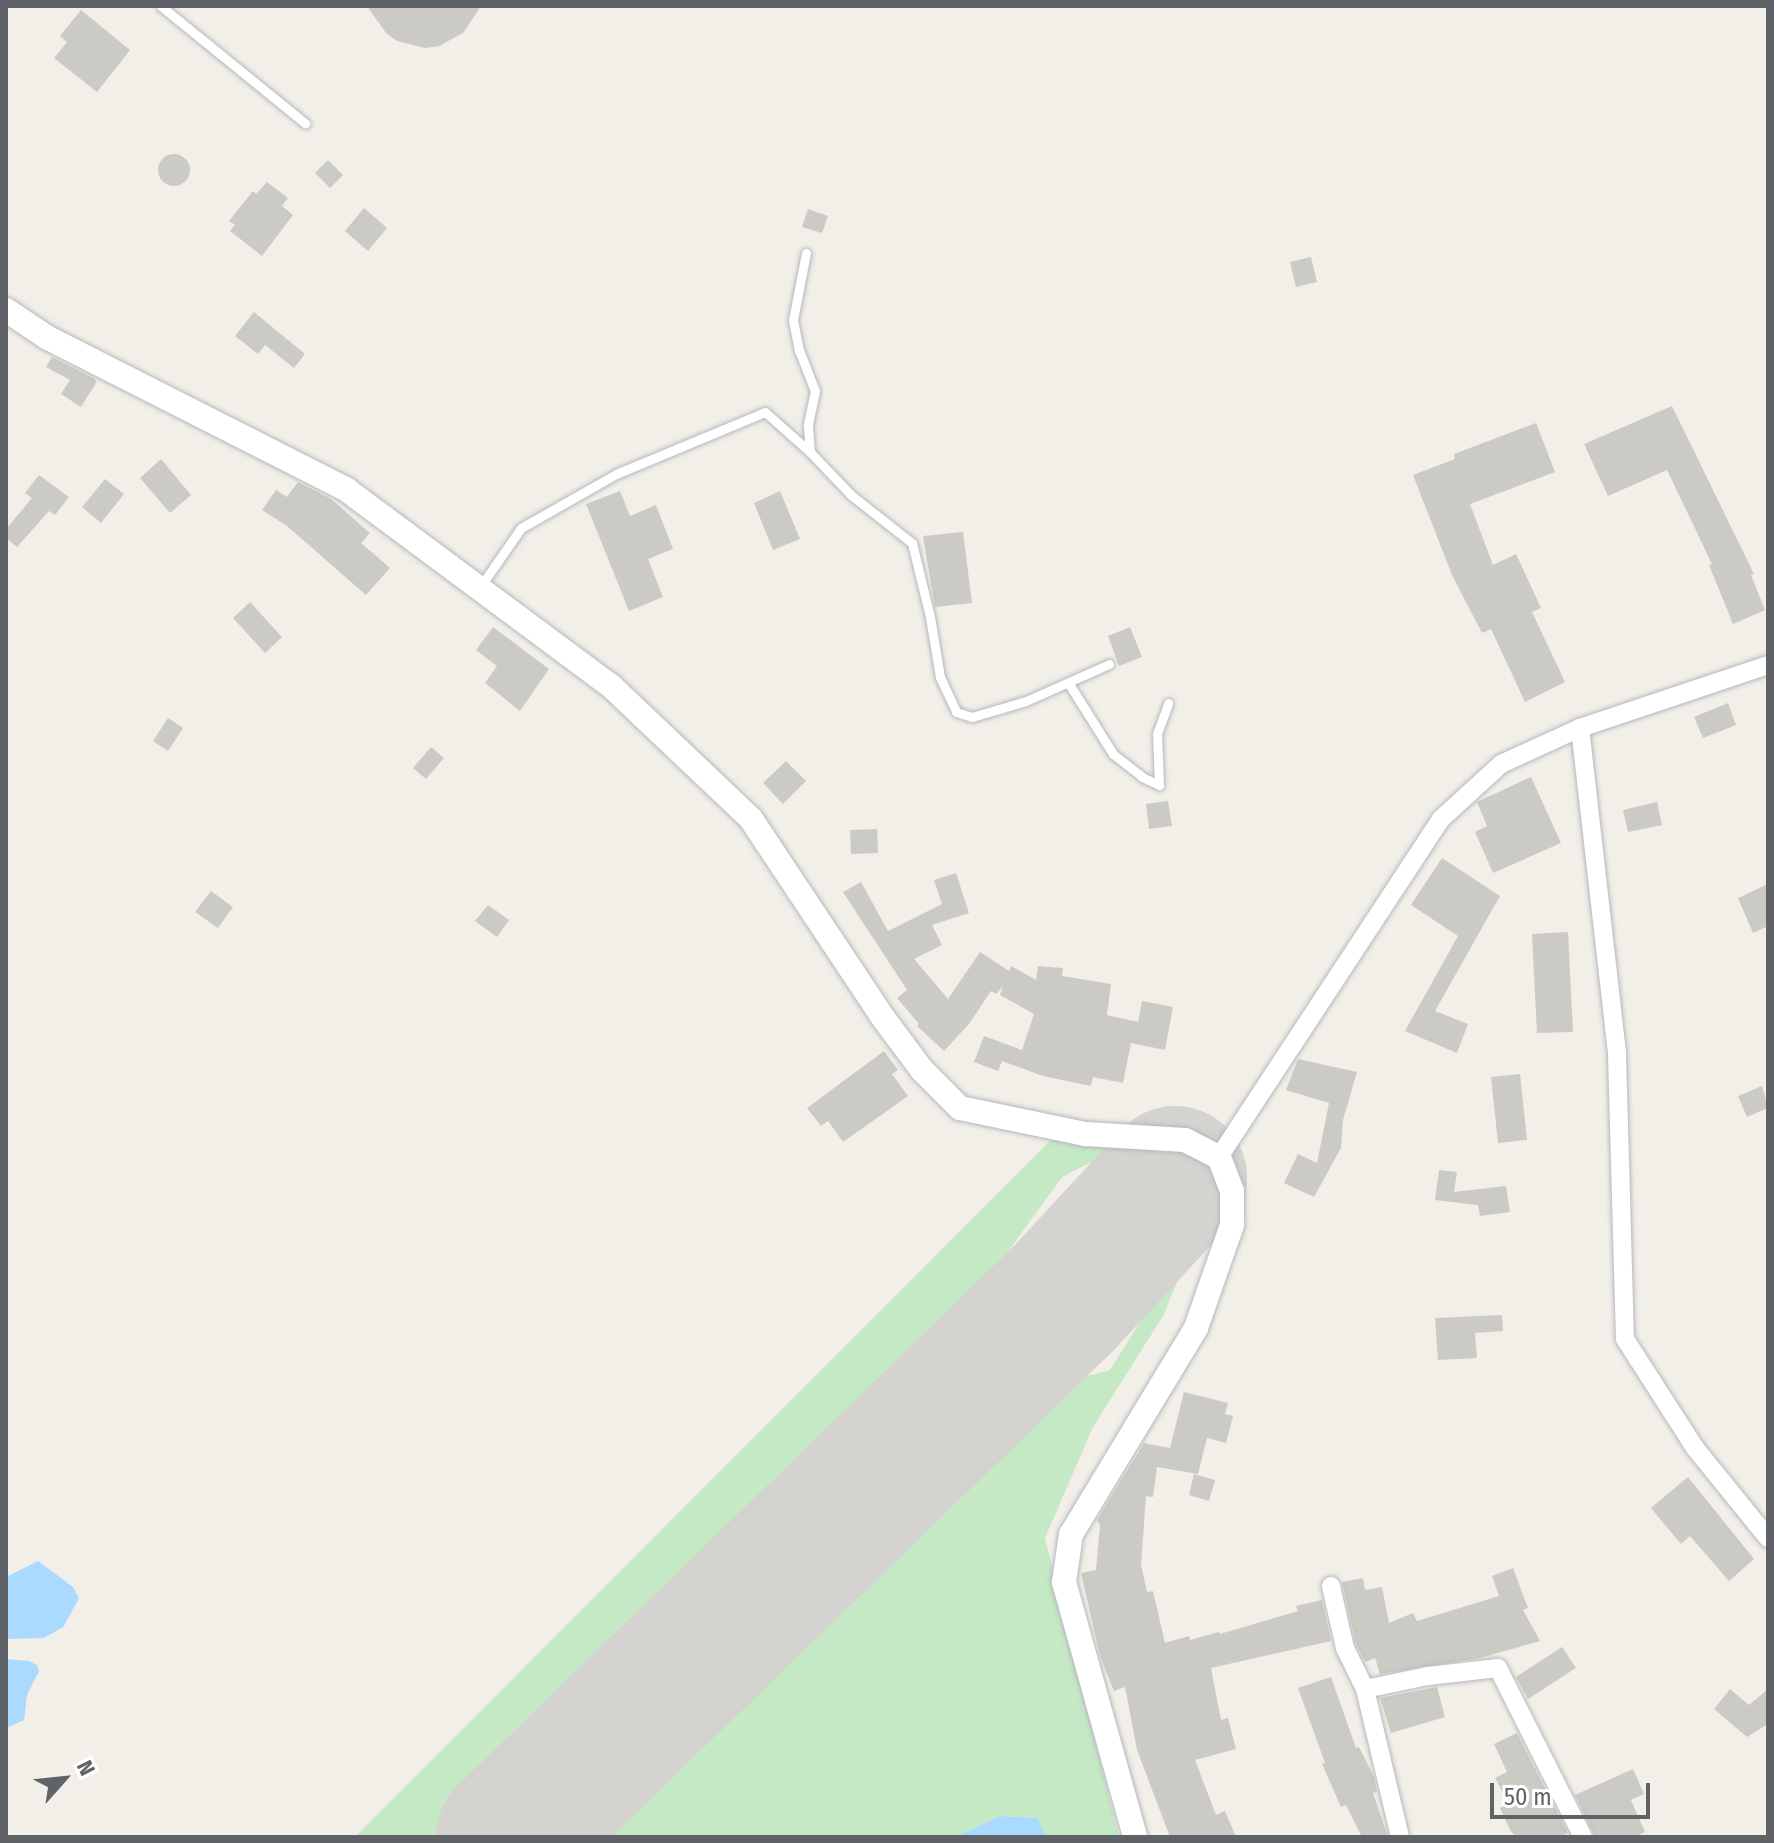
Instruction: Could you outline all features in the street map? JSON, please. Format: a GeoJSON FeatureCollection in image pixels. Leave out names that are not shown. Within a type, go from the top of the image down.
{"type":"FeatureCollection","features":[{"type":"Feature","properties":{"kind":"main road"},"geometry":{"type":"LineString","coordinates":[[6,310],[48,338],[347,490],[611,686],[751,819],[884,1019],[922,1070],[960,1108],[1086,1134],[1185,1140],[1219,1157],[1232,1191],[1232,1225],[1196,1328],[1071,1534],[1064,1582],[1135,1837]]}},
{"type":"Feature","properties":{"kind":"street"},"geometry":{"type":"LineString","coordinates":[[1219,1157],[1441,819],[1501,764],[1580,728],[1768,665]]}},
{"type":"Feature","properties":{"kind":"street"},"geometry":{"type":"LineString","coordinates":[[1580,728],[1617,1054],[1625,1339],[1695,1448],[1768,1538]]}},
{"type":"Feature","properties":{"kind":"street"},"geometry":{"type":"LineString","coordinates":[[1331,1586],[1345,1648],[1365,1689],[1400,1837]]}},
{"type":"Feature","properties":{"kind":"street"},"geometry":{"type":"LineString","coordinates":[[1365,1689],[1428,1676],[1498,1668],[1583,1837]]}},
{"type":"Feature","properties":{"kind":"lane"},"geometry":{"type":"LineString","coordinates":[[161,6],[305,123]]}},
{"type":"Feature","properties":{"kind":"lane"},"geometry":{"type":"LineString","coordinates":[[806,253],[793,320],[799,350],[815,391],[808,425],[810,452]]}},
{"type":"Feature","properties":{"kind":"lane"},"geometry":{"type":"LineString","coordinates":[[479,589],[521,528],[616,474],[737,421],[765,412],[810,452],[851,495],[912,543],[930,617],[940,677],[956,712],[972,717],[1069,684],[1109,664]]}},
{"type":"Feature","properties":{"kind":"lane"},"geometry":{"type":"LineString","coordinates":[[1069,684],[1113,754],[1142,777],[1159,785],[1157,734],[1168,703]]}},
{"type":"Feature","properties":{"kind":"green space"},"geometry":{"type":"Polygon","coordinates":[[[1051,1140],[1171,1147],[1190,1171],[1198,1212],[1188,1256],[1163,1316],[1093,1427],[1045,1538],[1119,1837],[1047,1837],[1037,1818],[1000,1816],[955,1837],[570,1837],[1012,1396],[1110,1370],[1177,1262],[1191,1193],[1174,1159],[1141,1155],[1099,1158],[1062,1177],[951,1330],[945,1346],[456,1837],[355,1837],[1051,1140]]]}},
{"type":"Feature","properties":{"kind":"water"},"geometry":{"type":"Polygon","coordinates":[[[38,1561],[73,1587],[79,1598],[64,1626],[53,1633],[43,1638],[6,1639],[6,1577],[38,1561]]]}},
{"type":"Feature","properties":{"kind":"water"},"geometry":{"type":"Polygon","coordinates":[[[6,1659],[28,1661],[37,1665],[39,1671],[27,1695],[24,1720],[6,1728],[6,1659]]]}},
{"type":"Feature","properties":{"kind":"water"},"geometry":{"type":"Polygon","coordinates":[[[1000,1816],[1037,1818],[1047,1837],[955,1837],[1000,1816]]]}},
{"type":"Feature","properties":{"kind":"building"},"geometry":{"type":"Polygon","coordinates":[[[367,6],[481,6],[463,33],[439,46],[425,48],[397,41],[386,33],[367,6]]]}},
{"type":"Feature","properties":{"kind":"building"},"geometry":{"type":"Polygon","coordinates":[[[81,10],[130,50],[97,92],[54,58],[67,42],[60,36],[81,10]]]}},
{"type":"Feature","properties":{"kind":"building"},"geometry":{"type":"Polygon","coordinates":[[[174,154],[186,158],[190,170],[186,182],[174,186],[162,182],[158,170],[162,158],[174,154]]]}},
{"type":"Feature","properties":{"kind":"building"},"geometry":{"type":"Polygon","coordinates":[[[328,160],[343,175],[330,188],[315,173],[328,160]]]}},
{"type":"Feature","properties":{"kind":"building"},"geometry":{"type":"Polygon","coordinates":[[[267,182],[288,198],[282,206],[293,215],[262,256],[230,231],[235,225],[229,221],[253,191],[256,194],[267,182]]]}},
{"type":"Feature","properties":{"kind":"building"},"geometry":{"type":"Polygon","coordinates":[[[364,208],[387,228],[368,251],[345,231],[364,208]]]}},
{"type":"Feature","properties":{"kind":"building"},"geometry":{"type":"Polygon","coordinates":[[[808,209],[828,216],[822,233],[802,227],[808,209]]]}},
{"type":"Feature","properties":{"kind":"building"},"geometry":{"type":"Polygon","coordinates":[[[1311,257],[1317,282],[1296,287],[1290,262],[1311,257]]]}},
{"type":"Feature","properties":{"kind":"building"},"geometry":{"type":"Polygon","coordinates":[[[254,312],[305,354],[294,368],[265,345],[258,354],[235,336],[254,312]]]}},
{"type":"Feature","properties":{"kind":"building"},"geometry":{"type":"Polygon","coordinates":[[[52,357],[95,379],[96,383],[81,407],[61,394],[70,380],[46,367],[52,357]]]}},
{"type":"Feature","properties":{"kind":"building"},"geometry":{"type":"Polygon","coordinates":[[[1672,406],[1754,574],[1751,575],[1765,610],[1733,624],[1709,565],[1712,564],[1667,470],[1608,496],[1584,444],[1672,406]]]}},
{"type":"Feature","properties":{"kind":"building"},"geometry":{"type":"Polygon","coordinates":[[[1536,423],[1555,472],[1470,504],[1493,565],[1516,554],[1541,608],[1532,612],[1565,682],[1525,702],[1491,629],[1482,633],[1452,575],[1413,475],[1455,459],[1454,454],[1536,423]]]}},
{"type":"Feature","properties":{"kind":"building"},"geometry":{"type":"Polygon","coordinates":[[[161,459],[191,495],[170,513],[140,478],[161,459]]]}},
{"type":"Feature","properties":{"kind":"building"},"geometry":{"type":"Polygon","coordinates":[[[39,475],[69,497],[55,515],[49,511],[17,547],[6,538],[6,529],[32,498],[25,493],[39,475]]]}},
{"type":"Feature","properties":{"kind":"building"},"geometry":{"type":"Polygon","coordinates":[[[105,479],[124,494],[101,523],[82,507],[105,479]]]}},
{"type":"Feature","properties":{"kind":"building"},"geometry":{"type":"Polygon","coordinates":[[[298,482],[331,499],[370,533],[361,543],[390,568],[366,595],[287,526],[262,510],[276,490],[287,497],[298,482]]]}},
{"type":"Feature","properties":{"kind":"building"},"geometry":{"type":"Polygon","coordinates":[[[620,491],[630,516],[656,505],[673,549],[648,559],[663,597],[629,611],[586,504],[620,491]]]}},
{"type":"Feature","properties":{"kind":"building"},"geometry":{"type":"Polygon","coordinates":[[[780,491],[800,539],[773,550],[754,503],[780,491]]]}},
{"type":"Feature","properties":{"kind":"building"},"geometry":{"type":"Polygon","coordinates":[[[963,532],[972,603],[935,607],[923,536],[963,532]]]}},
{"type":"Feature","properties":{"kind":"building"},"geometry":{"type":"Polygon","coordinates":[[[250,602],[282,637],[265,653],[233,618],[250,602]]]}},
{"type":"Feature","properties":{"kind":"building"},"geometry":{"type":"Polygon","coordinates":[[[493,627],[549,669],[520,711],[485,683],[497,666],[476,650],[493,627]]]}},
{"type":"Feature","properties":{"kind":"building"},"geometry":{"type":"Polygon","coordinates":[[[1130,627],[1142,657],[1119,666],[1108,636],[1130,627]]]}},
{"type":"Feature","properties":{"kind":"building"},"geometry":{"type":"Polygon","coordinates":[[[1728,703],[1736,725],[1703,738],[1694,717],[1728,703]]]}},
{"type":"Feature","properties":{"kind":"building"},"geometry":{"type":"Polygon","coordinates":[[[168,718],[183,728],[168,751],[153,741],[168,718]]]}},
{"type":"Feature","properties":{"kind":"building"},"geometry":{"type":"Polygon","coordinates":[[[431,747],[444,758],[426,779],[413,768],[431,747]]]}},
{"type":"Feature","properties":{"kind":"building"},"geometry":{"type":"Polygon","coordinates":[[[786,761],[806,781],[783,804],[763,783],[786,761]]]}},
{"type":"Feature","properties":{"kind":"building"},"geometry":{"type":"Polygon","coordinates":[[[1531,777],[1561,843],[1493,873],[1475,832],[1487,826],[1477,802],[1531,777]]]}},
{"type":"Feature","properties":{"kind":"building"},"geometry":{"type":"Polygon","coordinates":[[[1168,801],[1172,826],[1149,829],[1146,804],[1168,801]]]}},
{"type":"Feature","properties":{"kind":"building"},"geometry":{"type":"Polygon","coordinates":[[[1657,802],[1662,825],[1628,832],[1623,810],[1657,802]]]}},
{"type":"Feature","properties":{"kind":"building"},"geometry":{"type":"Polygon","coordinates":[[[877,829],[878,853],[851,854],[850,830],[877,829]]]}},
{"type":"Feature","properties":{"kind":"building"},"geometry":{"type":"Polygon","coordinates":[[[1442,858],[1500,896],[1435,1011],[1468,1024],[1457,1053],[1405,1031],[1458,936],[1411,905],[1442,858]]]}},
{"type":"Feature","properties":{"kind":"building"},"geometry":{"type":"Polygon","coordinates":[[[956,873],[969,913],[932,925],[942,945],[914,959],[948,999],[980,952],[1009,971],[1011,966],[1036,980],[1038,966],[1063,968],[1062,976],[1111,984],[1107,1015],[1138,1022],[1142,1001],[1173,1007],[1165,1050],[1131,1043],[1123,1083],[1093,1077],[1091,1086],[1043,1076],[1002,1061],[998,1071],[974,1062],[984,1036],[1022,1050],[1034,1014],[1000,995],[1003,986],[996,994],[991,991],[969,1024],[944,1051],[917,1026],[919,1024],[897,998],[907,990],[843,892],[861,882],[888,931],[942,904],[934,880],[956,873]]]}},
{"type":"Feature","properties":{"kind":"building"},"geometry":{"type":"Polygon","coordinates":[[[1768,884],[1768,926],[1753,933],[1738,898],[1768,884]]]}},
{"type":"Feature","properties":{"kind":"building"},"geometry":{"type":"Polygon","coordinates":[[[211,891],[233,907],[218,928],[195,912],[211,891]]]}},
{"type":"Feature","properties":{"kind":"building"},"geometry":{"type":"Polygon","coordinates":[[[488,905],[509,920],[497,937],[475,921],[488,905]]]}},
{"type":"Feature","properties":{"kind":"building"},"geometry":{"type":"Polygon","coordinates":[[[1568,932],[1573,1032],[1537,1033],[1532,934],[1568,932]]]}},
{"type":"Feature","properties":{"kind":"building"},"geometry":{"type":"Polygon","coordinates":[[[884,1051],[898,1070],[892,1074],[908,1096],[843,1142],[828,1121],[821,1126],[807,1108],[884,1051]]]}},
{"type":"Feature","properties":{"kind":"building"},"geometry":{"type":"Polygon","coordinates":[[[1298,1059],[1357,1072],[1343,1120],[1341,1148],[1314,1197],[1284,1183],[1298,1154],[1317,1163],[1329,1103],[1286,1090],[1298,1059]]]}},
{"type":"Feature","properties":{"kind":"building"},"geometry":{"type":"Polygon","coordinates":[[[1520,1074],[1527,1140],[1498,1143],[1491,1077],[1520,1074]]]}},
{"type":"Feature","properties":{"kind":"building"},"geometry":{"type":"Polygon","coordinates":[[[1762,1086],[1768,1108],[1747,1117],[1738,1096],[1762,1086]]]}},
{"type":"Feature","properties":{"kind":"building"},"geometry":{"type":"Polygon","coordinates":[[[1439,1170],[1457,1172],[1454,1192],[1506,1186],[1510,1212],[1480,1216],[1478,1205],[1435,1200],[1439,1170]]]}},
{"type":"Feature","properties":{"kind":"building"},"geometry":{"type":"Polygon","coordinates":[[[1502,1315],[1503,1331],[1475,1333],[1477,1358],[1438,1360],[1435,1318],[1502,1315]]]}},
{"type":"Feature","properties":{"kind":"building"},"geometry":{"type":"Polygon","coordinates":[[[1184,1392],[1228,1403],[1225,1414],[1233,1416],[1226,1443],[1207,1438],[1198,1474],[1157,1467],[1153,1497],[1146,1496],[1141,1565],[1147,1592],[1153,1591],[1165,1643],[1189,1636],[1190,1640],[1220,1634],[1298,1611],[1296,1606],[1322,1600],[1331,1641],[1211,1668],[1221,1720],[1228,1718],[1236,1749],[1195,1760],[1216,1815],[1225,1811],[1236,1837],[1170,1837],[1137,1750],[1125,1687],[1114,1691],[1100,1656],[1081,1573],[1096,1570],[1100,1525],[1097,1520],[1144,1443],[1170,1448],[1184,1392]]]}},
{"type":"Feature","properties":{"kind":"building"},"geometry":{"type":"Polygon","coordinates":[[[1194,1474],[1215,1480],[1209,1501],[1189,1495],[1194,1474]]]}},
{"type":"Feature","properties":{"kind":"building"},"geometry":{"type":"Polygon","coordinates":[[[1688,1477],[1754,1559],[1729,1581],[1690,1536],[1681,1544],[1651,1508],[1688,1477]]]}},
{"type":"Feature","properties":{"kind":"building"},"geometry":{"type":"Polygon","coordinates":[[[1513,1568],[1528,1608],[1523,1610],[1540,1641],[1480,1658],[1380,1674],[1375,1658],[1365,1662],[1356,1644],[1342,1582],[1363,1578],[1365,1590],[1382,1587],[1389,1623],[1413,1613],[1417,1621],[1499,1596],[1492,1576],[1513,1568]]]}},
{"type":"Feature","properties":{"kind":"building"},"geometry":{"type":"Polygon","coordinates":[[[1562,1647],[1576,1668],[1528,1699],[1516,1677],[1562,1647]]]}},
{"type":"Feature","properties":{"kind":"building"},"geometry":{"type":"Polygon","coordinates":[[[1331,1677],[1356,1748],[1359,1747],[1374,1777],[1377,1792],[1373,1793],[1388,1837],[1362,1837],[1346,1805],[1341,1807],[1322,1764],[1325,1763],[1298,1688],[1331,1677]]]}},
{"type":"Feature","properties":{"kind":"building"},"geometry":{"type":"Polygon","coordinates":[[[1437,1687],[1445,1717],[1391,1733],[1380,1698],[1437,1687]]]}},
{"type":"Feature","properties":{"kind":"building"},"geometry":{"type":"Polygon","coordinates":[[[1730,1689],[1749,1705],[1768,1689],[1768,1724],[1747,1737],[1714,1709],[1730,1689]]]}},
{"type":"Feature","properties":{"kind":"building"},"geometry":{"type":"Polygon","coordinates":[[[1517,1733],[1568,1833],[1559,1837],[1516,1837],[1510,1830],[1500,1808],[1509,1804],[1495,1778],[1507,1772],[1494,1744],[1517,1733]]]}},
{"type":"Feature","properties":{"kind":"building"},"geometry":{"type":"Polygon","coordinates":[[[1633,1769],[1644,1794],[1631,1800],[1645,1832],[1634,1837],[1595,1837],[1575,1795],[1633,1769]]]}},
{"type":"Feature","properties":{"kind":"runway"},"geometry":{"type":"LineString","coordinates":[[508,1837],[1063,1299],[1175,1178]]}}]}
